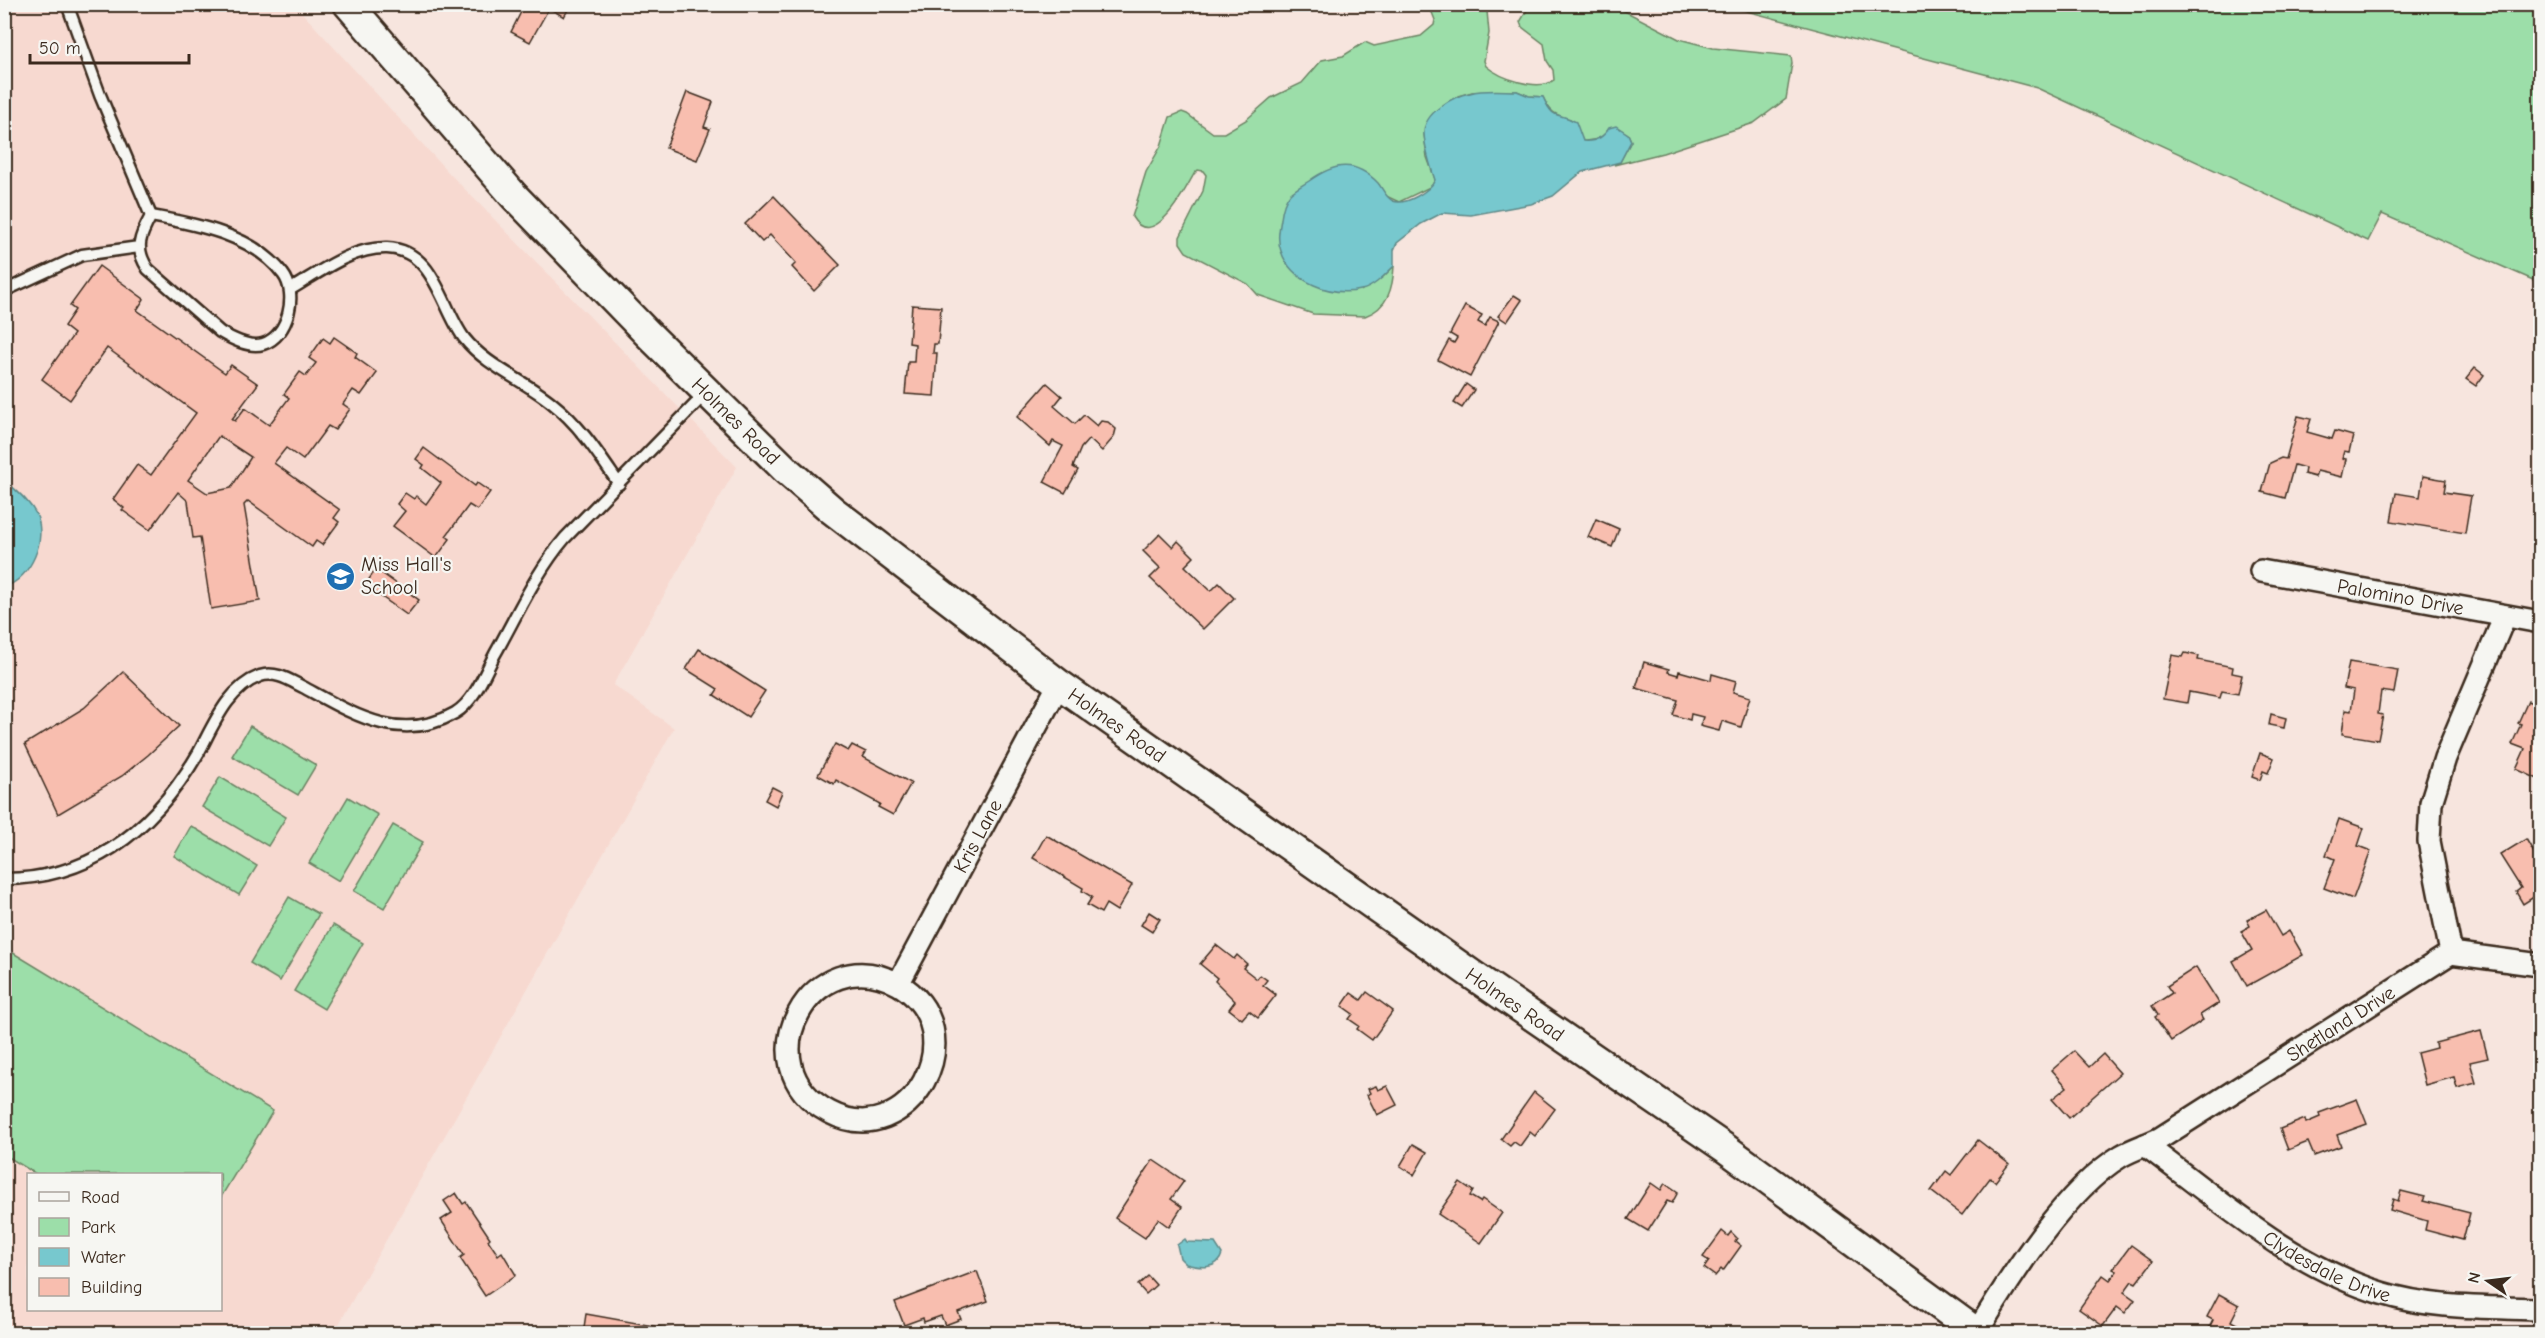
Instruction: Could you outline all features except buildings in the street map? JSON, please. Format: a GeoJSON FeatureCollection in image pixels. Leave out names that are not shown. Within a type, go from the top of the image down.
{"type":"FeatureCollection","features":[{"type":"Feature","properties":{"kind":"street","name":"Holmes Road"},"geometry":{"type":"LineString","coordinates":[[348,4],[514,196],[647,333],[819,498],[1059,684],[1474,976],[1725,1148],[1978,1333]]}},
{"type":"Feature","properties":{"kind":"street","name":"Palomino Drive"},"geometry":{"type":"LineString","coordinates":[[2261,571],[2541,622]]}},
{"type":"Feature","properties":{"kind":"street"},"geometry":{"type":"LineString","coordinates":[[2505,616],[2445,758],[2431,803],[2429,841],[2451,954],[2541,965]]}},
{"type":"Feature","properties":{"kind":"street","name":"Kris Lane"},"geometry":{"type":"LineString","coordinates":[[898,984],[1059,684]]}},
{"type":"Feature","properties":{"kind":"street","name":"Shetland Drive"},"geometry":{"type":"LineString","coordinates":[[1978,1333],[2063,1206],[2108,1165],[2122,1155],[2159,1139],[2451,954]]}},
{"type":"Feature","properties":{"kind":"street"},"geometry":{"type":"LineString","coordinates":[[849,976],[878,976],[898,984],[918,1002],[931,1027],[934,1053],[928,1077],[913,1098],[892,1113],[856,1120],[831,1113],[808,1096],[794,1075],[790,1062],[790,1036],[799,1011],[814,992],[824,985],[849,976]]}},
{"type":"Feature","properties":{"kind":"street","name":"Clydesdale Drive"},"geometry":{"type":"LineString","coordinates":[[2145,1145],[2278,1244],[2326,1271],[2363,1287],[2431,1303],[2541,1309]]}},
{"type":"Feature","properties":{"kind":"lane"},"geometry":{"type":"LineString","coordinates":[[67,4],[100,95],[152,216]]}},
{"type":"Feature","properties":{"kind":"lane"},"geometry":{"type":"LineString","coordinates":[[152,216],[205,229],[249,246],[273,262],[284,275],[291,289],[287,315],[274,337],[264,344],[245,343],[220,332],[148,268],[142,260],[139,247],[143,231],[152,216]]}},
{"type":"Feature","properties":{"kind":"lane"},"geometry":{"type":"LineString","coordinates":[[4,291],[82,255],[139,247]]}},
{"type":"Feature","properties":{"kind":"lane"},"geometry":{"type":"LineString","coordinates":[[291,289],[343,259],[369,251],[388,248],[416,259],[430,273],[463,336],[477,352],[554,404],[587,438],[619,484]]}},
{"type":"Feature","properties":{"kind":"lane"},"geometry":{"type":"LineString","coordinates":[[4,879],[60,872],[84,863],[129,837],[167,800],[190,767],[232,696],[261,676],[280,675],[358,717],[383,725],[418,725],[435,722],[457,712],[474,693],[548,558],[707,392]]}},
{"type":"Feature","properties":{"kind":"shaded area","name":"Miss Hall's School"},"geometry":{"type":"Polygon","coordinates":[[[5,5],[295,5],[449,173],[737,467],[613,685],[674,728],[334,1333],[5,1334],[5,5]]]}},
{"type":"Feature","properties":{"kind":"green space"},"geometry":{"type":"Polygon","coordinates":[[[1429,5],[1480,5],[1487,11],[1489,33],[1484,61],[1486,66],[1500,75],[1519,82],[1539,85],[1554,80],[1544,44],[1522,27],[1520,22],[1530,5],[1613,5],[1679,39],[1713,48],[1791,56],[1792,63],[1786,99],[1754,123],[1663,153],[1614,165],[1620,162],[1631,141],[1628,134],[1616,127],[1597,139],[1583,141],[1570,119],[1553,112],[1543,97],[1529,96],[1517,91],[1472,92],[1458,96],[1424,134],[1427,157],[1435,179],[1432,186],[1399,202],[1386,196],[1378,184],[1362,290],[1383,277],[1394,266],[1388,296],[1379,308],[1365,316],[1313,314],[1258,295],[1248,284],[1186,252],[1180,243],[1180,237],[1203,191],[1206,175],[1203,171],[1198,170],[1194,174],[1168,215],[1158,223],[1149,227],[1140,226],[1132,217],[1146,172],[1161,146],[1170,117],[1182,112],[1213,133],[1224,133],[1246,120],[1271,98],[1302,83],[1322,60],[1343,56],[1365,42],[1374,46],[1421,36],[1434,25],[1435,20],[1429,5]]]}},
{"type":"Feature","properties":{"kind":"green space"},"geometry":{"type":"Polygon","coordinates":[[[1724,5],[2540,5],[2540,283],[2382,214],[2368,241],[2037,88],[1724,5]]]}},
{"type":"Feature","properties":{"kind":"green space"},"geometry":{"type":"Polygon","coordinates":[[[250,726],[316,765],[298,795],[232,756],[250,726]]]}},
{"type":"Feature","properties":{"kind":"green space"},"geometry":{"type":"Polygon","coordinates":[[[220,777],[286,817],[268,846],[202,807],[220,777]]]}},
{"type":"Feature","properties":{"kind":"green space"},"geometry":{"type":"Polygon","coordinates":[[[348,797],[378,815],[339,881],[309,863],[348,797]]]}},
{"type":"Feature","properties":{"kind":"green space"},"geometry":{"type":"Polygon","coordinates":[[[393,825],[423,842],[384,908],[354,891],[393,825]]]}},
{"type":"Feature","properties":{"kind":"green space"},"geometry":{"type":"Polygon","coordinates":[[[191,826],[257,866],[239,895],[174,856],[191,826]]]}},
{"type":"Feature","properties":{"kind":"green space"},"geometry":{"type":"Polygon","coordinates":[[[289,897],[319,914],[280,981],[250,963],[289,897]]]}},
{"type":"Feature","properties":{"kind":"green space"},"geometry":{"type":"Polygon","coordinates":[[[333,925],[363,943],[324,1009],[294,991],[333,925]]]}},
{"type":"Feature","properties":{"kind":"green space"},"geometry":{"type":"Polygon","coordinates":[[[5,948],[273,1111],[222,1195],[222,1173],[34,1173],[5,1155],[5,948]]]}},
{"type":"Feature","properties":{"kind":"water"},"geometry":{"type":"Polygon","coordinates":[[[1493,90],[1517,91],[1529,96],[1543,97],[1553,113],[1576,122],[1583,141],[1598,139],[1609,128],[1616,126],[1628,134],[1631,141],[1620,162],[1582,172],[1553,196],[1531,204],[1471,215],[1442,213],[1421,224],[1397,243],[1394,250],[1394,266],[1379,281],[1365,289],[1349,292],[1325,289],[1303,279],[1286,262],[1280,247],[1279,231],[1285,203],[1294,190],[1327,170],[1344,166],[1353,167],[1369,175],[1393,201],[1404,201],[1417,196],[1428,189],[1435,180],[1424,134],[1428,119],[1440,107],[1463,95],[1493,90]]]}},
{"type":"Feature","properties":{"kind":"water"},"geometry":{"type":"Polygon","coordinates":[[[4,479],[33,509],[39,524],[40,535],[35,557],[29,567],[14,582],[5,587],[4,479]]]}},
{"type":"Feature","properties":{"kind":"water"},"geometry":{"type":"Polygon","coordinates":[[[1185,1239],[1187,1242],[1215,1243],[1222,1254],[1220,1259],[1217,1263],[1208,1266],[1186,1264],[1180,1258],[1177,1245],[1185,1239]]]}},
{"type":"Feature","properties":{"kind":"place","name":"Miss Hall's School"},"geometry":{"type":"Point","coordinates":[340,576]}}]}
